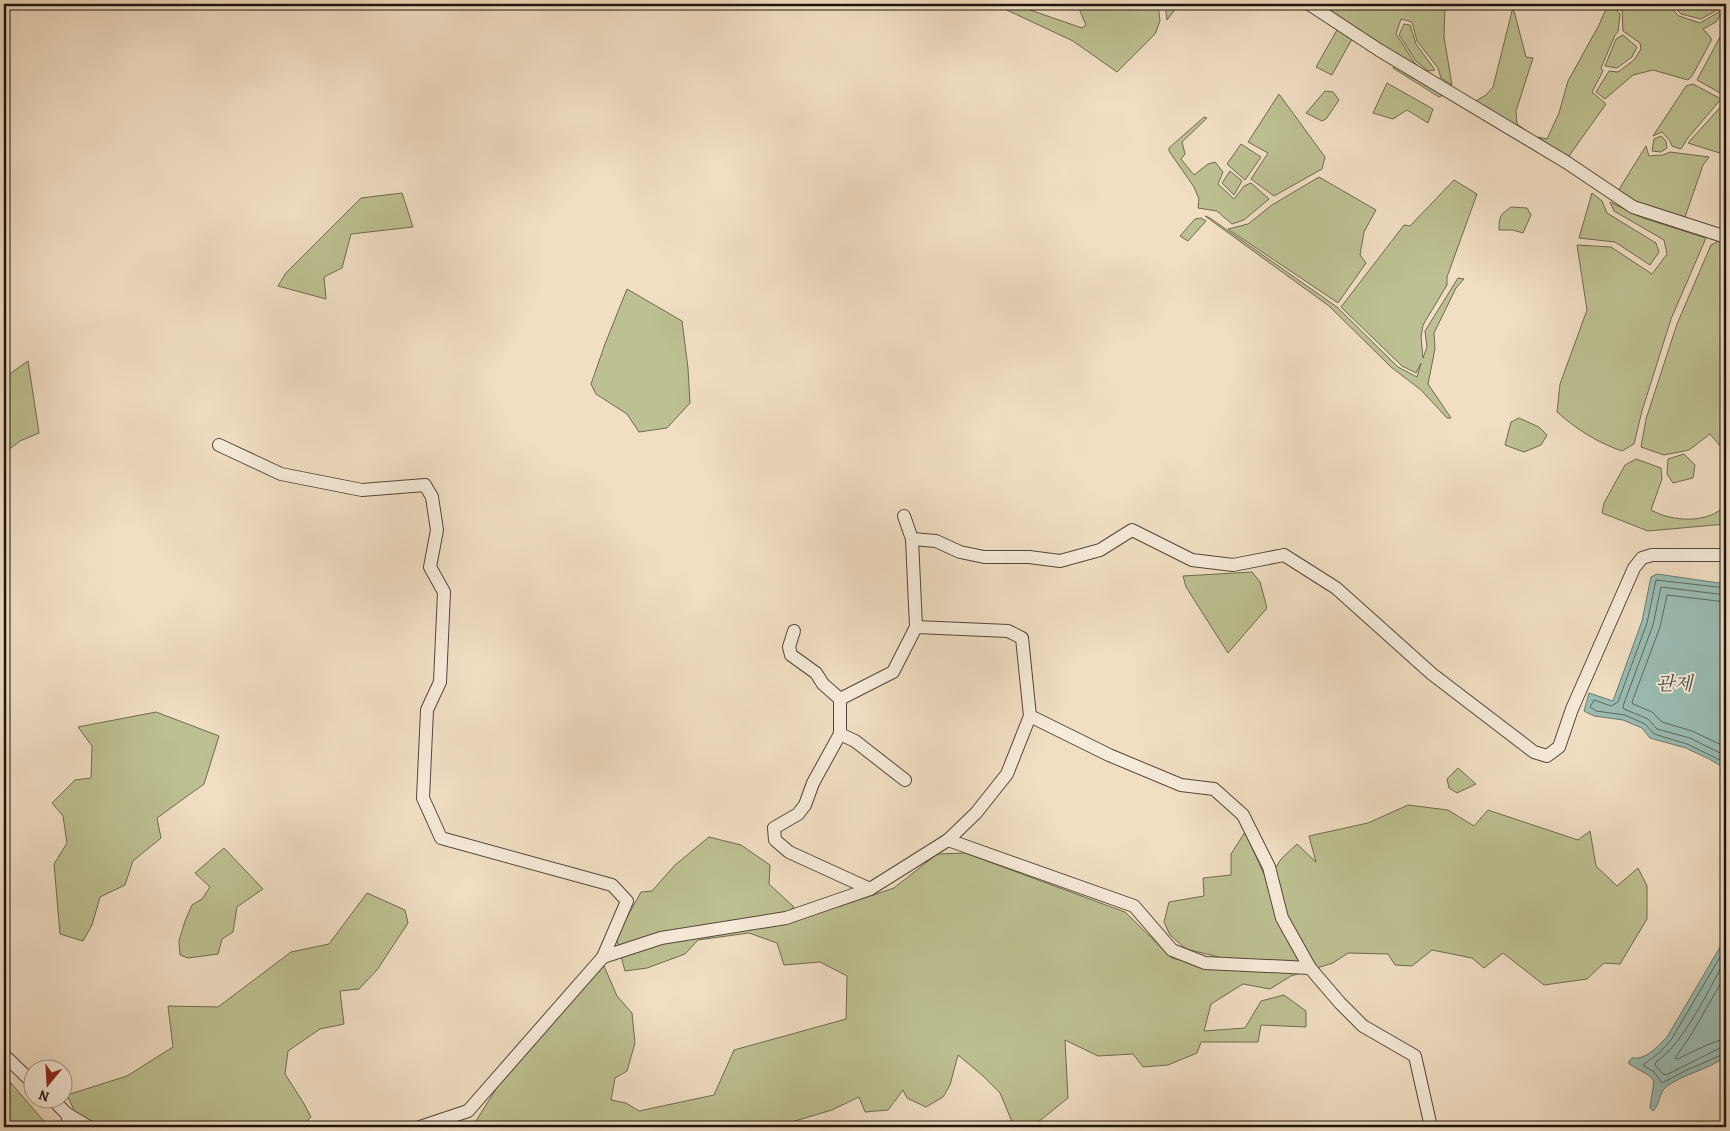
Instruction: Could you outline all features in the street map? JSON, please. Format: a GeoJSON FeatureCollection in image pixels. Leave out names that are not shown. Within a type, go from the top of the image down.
{"type":"FeatureCollection","features":[{"type":"Feature","properties":{"kind":"street"},"geometry":{"type":"LineString","coordinates":[[1309,4],[1379,50],[1566,162],[1633,207],[1726,237]]}},
{"type":"Feature","properties":{"kind":"street"},"geometry":{"type":"LineString","coordinates":[[219,445],[281,474],[362,490],[425,485],[432,497],[437,530],[430,567],[444,592],[440,682],[426,710],[423,798],[442,838],[612,885],[627,901],[603,957],[468,1111],[420,1127]]}},
{"type":"Feature","properties":{"kind":"street"},"geometry":{"type":"LineString","coordinates":[[840,699],[893,672],[916,627],[912,539],[904,516]]}},
{"type":"Feature","properties":{"kind":"street"},"geometry":{"type":"LineString","coordinates":[[912,539],[936,541],[960,552],[984,557],[1029,557],[1060,561],[1100,550],[1132,530],[1192,560],[1233,565],[1284,555],[1336,588],[1432,674],[1534,752],[1547,756],[1559,747],[1572,709],[1626,586],[1634,568],[1642,558],[1652,555],[1726,555]]}},
{"type":"Feature","properties":{"kind":"street"},"geometry":{"type":"LineString","coordinates":[[603,957],[662,938],[786,918],[870,889],[948,840],[976,813],[1007,774],[1030,716],[1022,638],[1008,631],[916,627]]}},
{"type":"Feature","properties":{"kind":"street"},"geometry":{"type":"LineString","coordinates":[[794,631],[789,647],[791,655],[816,673],[823,684],[840,699],[840,734],[813,783],[805,805],[798,814],[774,828],[775,840],[788,852],[870,889]]}},
{"type":"Feature","properties":{"kind":"street"},"geometry":{"type":"LineString","coordinates":[[1030,716],[1109,756],[1181,785],[1214,789],[1243,815],[1269,867],[1282,918],[1310,968],[1363,1026],[1415,1056],[1431,1127]]}},
{"type":"Feature","properties":{"kind":"street"},"geometry":{"type":"LineString","coordinates":[[840,734],[855,741],[904,780]]}},
{"type":"Feature","properties":{"kind":"street"},"geometry":{"type":"LineString","coordinates":[[948,840],[1134,906],[1172,950],[1205,963],[1310,968]]}},
{"type":"Feature","properties":{"kind":"street"},"geometry":{"type":"LineString","coordinates":[[4,1055],[22,1072]]}},
{"type":"Feature","properties":{"kind":"street"},"geometry":{"type":"LineString","coordinates":[[61,1108],[67,1114],[89,1127]]}},
{"type":"Feature","properties":{"kind":"street"},"geometry":{"type":"LineString","coordinates":[[67,1114],[70,1127]]}},
{"type":"Feature","properties":{"kind":"green space"},"geometry":{"type":"Polygon","coordinates":[[[994,4],[1013,4],[1082,28],[1086,25],[1077,4],[1158,4],[1160,21],[1155,34],[1117,72],[1073,41],[994,4]]]}},
{"type":"Feature","properties":{"kind":"green space"},"geometry":{"type":"Polygon","coordinates":[[[1165,4],[1179,4],[1167,20],[1165,4]]]}},
{"type":"Feature","properties":{"kind":"green space"},"geometry":{"type":"Polygon","coordinates":[[[1320,4],[1445,4],[1444,37],[1452,85],[1441,78],[1438,68],[1417,41],[1412,22],[1401,19],[1396,34],[1414,62],[1429,76],[1320,4]]]}},
{"type":"Feature","properties":{"kind":"green space"},"geometry":{"type":"Polygon","coordinates":[[[1608,4],[1612,4],[1620,14],[1618,32],[1601,68],[1603,71],[1592,92],[1606,104],[1569,156],[1538,137],[1547,139],[1559,113],[1568,81],[1599,25],[1608,4]]]}},
{"type":"Feature","properties":{"kind":"green space"},"geometry":{"type":"Polygon","coordinates":[[[1619,4],[1667,4],[1679,16],[1700,23],[1724,9],[1716,22],[1703,29],[1711,38],[1711,41],[1688,80],[1653,70],[1633,75],[1605,99],[1596,92],[1609,71],[1618,72],[1634,60],[1641,49],[1640,43],[1623,31],[1622,8],[1619,4]]]}},
{"type":"Feature","properties":{"kind":"green space"},"geometry":{"type":"Polygon","coordinates":[[[1671,4],[1725,4],[1701,19],[1681,14],[1671,4]]]}},
{"type":"Feature","properties":{"kind":"green space"},"geometry":{"type":"Polygon","coordinates":[[[1513,7],[1526,57],[1533,58],[1516,111],[1517,124],[1531,134],[1474,102],[1486,95],[1493,87],[1513,7]]]}},
{"type":"Feature","properties":{"kind":"green space"},"geometry":{"type":"Polygon","coordinates":[[[1404,24],[1410,25],[1416,44],[1435,70],[1428,71],[1416,61],[1399,35],[1404,24]]]}},
{"type":"Feature","properties":{"kind":"green space"},"geometry":{"type":"Polygon","coordinates":[[[1337,30],[1352,39],[1332,75],[1316,67],[1337,30]]]}},
{"type":"Feature","properties":{"kind":"green space"},"geometry":{"type":"Polygon","coordinates":[[[1726,31],[1726,92],[1724,95],[1697,80],[1720,37],[1726,31]]]}},
{"type":"Feature","properties":{"kind":"green space"},"geometry":{"type":"Polygon","coordinates":[[[1623,35],[1637,47],[1632,57],[1617,68],[1605,66],[1616,39],[1623,35]]]}},
{"type":"Feature","properties":{"kind":"green space"},"geometry":{"type":"Polygon","coordinates":[[[1396,65],[1443,95],[1439,97],[1393,68],[1396,65]]]}},
{"type":"Feature","properties":{"kind":"green space"},"geometry":{"type":"Polygon","coordinates":[[[1387,83],[1433,109],[1428,123],[1407,110],[1393,119],[1373,113],[1387,83]]]}},
{"type":"Feature","properties":{"kind":"green space"},"geometry":{"type":"Polygon","coordinates":[[[1693,84],[1721,99],[1687,139],[1681,149],[1672,146],[1662,132],[1653,136],[1686,86],[1693,84]]]}},
{"type":"Feature","properties":{"kind":"green space"},"geometry":{"type":"Polygon","coordinates":[[[1325,91],[1333,92],[1339,100],[1326,119],[1322,121],[1306,113],[1325,91]]]}},
{"type":"Feature","properties":{"kind":"green space"},"geometry":{"type":"Polygon","coordinates":[[[1279,94],[1325,157],[1322,169],[1274,196],[1251,179],[1268,153],[1248,142],[1279,94]]]}},
{"type":"Feature","properties":{"kind":"green space"},"geometry":{"type":"Polygon","coordinates":[[[1726,101],[1726,155],[1688,143],[1726,101]]]}},
{"type":"Feature","properties":{"kind":"green space"},"geometry":{"type":"Polygon","coordinates":[[[1204,117],[1207,118],[1182,142],[1185,154],[1181,159],[1194,175],[1208,164],[1215,162],[1223,172],[1218,184],[1234,199],[1244,186],[1251,183],[1269,199],[1244,220],[1232,224],[1217,211],[1198,208],[1199,199],[1194,187],[1169,151],[1169,148],[1204,117]]]}},
{"type":"Feature","properties":{"kind":"green space"},"geometry":{"type":"Polygon","coordinates":[[[1661,136],[1666,141],[1667,148],[1661,152],[1652,151],[1654,139],[1661,136]]]}},
{"type":"Feature","properties":{"kind":"green space"},"geometry":{"type":"Polygon","coordinates":[[[1241,144],[1261,157],[1245,180],[1227,164],[1241,144]]]}},
{"type":"Feature","properties":{"kind":"green space"},"geometry":{"type":"Polygon","coordinates":[[[1646,146],[1649,156],[1663,155],[1670,152],[1709,157],[1703,165],[1685,217],[1634,203],[1618,191],[1646,146]]]}},
{"type":"Feature","properties":{"kind":"green space"},"geometry":{"type":"Polygon","coordinates":[[[1230,171],[1242,181],[1234,195],[1222,183],[1230,171]]]}},
{"type":"Feature","properties":{"kind":"green space"},"geometry":{"type":"Polygon","coordinates":[[[1319,177],[1376,210],[1364,232],[1360,255],[1366,263],[1338,303],[1228,229],[1248,224],[1272,205],[1319,177]]]}},
{"type":"Feature","properties":{"kind":"green space"},"geometry":{"type":"Polygon","coordinates":[[[1454,180],[1477,194],[1447,277],[1447,285],[1423,325],[1421,337],[1423,358],[1427,347],[1425,331],[1458,278],[1464,279],[1456,288],[1434,333],[1435,349],[1428,384],[1451,418],[1447,418],[1421,390],[1391,367],[1329,306],[1205,216],[1337,307],[1398,367],[1417,377],[1421,363],[1416,373],[1402,366],[1341,307],[1404,225],[1410,226],[1454,180]]]}},
{"type":"Feature","properties":{"kind":"green space"},"geometry":{"type":"Polygon","coordinates":[[[402,193],[413,227],[351,234],[342,268],[324,277],[326,299],[278,286],[286,273],[361,198],[402,193]]]}},
{"type":"Feature","properties":{"kind":"green space"},"geometry":{"type":"Polygon","coordinates":[[[1592,193],[1602,201],[1607,213],[1656,243],[1659,252],[1650,265],[1615,242],[1579,238],[1592,193]]]}},
{"type":"Feature","properties":{"kind":"green space"},"geometry":{"type":"Polygon","coordinates":[[[1610,202],[1643,218],[1706,238],[1671,319],[1642,411],[1634,444],[1622,451],[1588,435],[1557,412],[1560,384],[1587,310],[1577,245],[1611,247],[1652,274],[1667,254],[1664,240],[1614,211],[1610,202]]]}},
{"type":"Feature","properties":{"kind":"green space"},"geometry":{"type":"Polygon","coordinates":[[[1511,207],[1527,208],[1531,215],[1523,233],[1513,230],[1499,230],[1501,216],[1511,207]]]}},
{"type":"Feature","properties":{"kind":"green space"},"geometry":{"type":"Polygon","coordinates":[[[1201,218],[1206,221],[1188,241],[1180,236],[1195,219],[1201,218]]]}},
{"type":"Feature","properties":{"kind":"green space"},"geometry":{"type":"Polygon","coordinates":[[[1719,241],[1726,243],[1726,453],[1710,434],[1689,450],[1664,455],[1641,447],[1646,419],[1677,324],[1711,245],[1719,241]]]}},
{"type":"Feature","properties":{"kind":"green space"},"geometry":{"type":"Polygon","coordinates":[[[627,289],[682,321],[690,403],[667,428],[639,432],[627,414],[596,394],[591,384],[627,289]]]}},
{"type":"Feature","properties":{"kind":"green space"},"geometry":{"type":"Polygon","coordinates":[[[28,361],[39,433],[20,441],[4,453],[4,378],[28,361]]]}},
{"type":"Feature","properties":{"kind":"green space"},"geometry":{"type":"Polygon","coordinates":[[[1519,418],[1539,427],[1547,435],[1541,445],[1524,452],[1505,445],[1511,422],[1519,418]]]}},
{"type":"Feature","properties":{"kind":"green space"},"geometry":{"type":"Polygon","coordinates":[[[1684,454],[1695,465],[1693,478],[1673,483],[1667,474],[1668,459],[1684,454]]]}},
{"type":"Feature","properties":{"kind":"green space"},"geometry":{"type":"Polygon","coordinates":[[[1636,459],[1661,468],[1662,479],[1651,510],[1669,517],[1690,519],[1710,515],[1726,505],[1726,524],[1648,531],[1602,513],[1604,503],[1625,465],[1636,459]]]}},
{"type":"Feature","properties":{"kind":"green space"},"geometry":{"type":"Polygon","coordinates":[[[1252,572],[1260,582],[1267,608],[1228,653],[1186,587],[1183,576],[1252,572]]]}},
{"type":"Feature","properties":{"kind":"green space"},"geometry":{"type":"Polygon","coordinates":[[[156,712],[219,736],[204,784],[157,818],[161,838],[133,861],[125,885],[100,897],[92,925],[83,941],[60,934],[54,864],[67,843],[63,816],[52,803],[75,780],[91,778],[92,746],[78,727],[156,712]]]}},
{"type":"Feature","properties":{"kind":"green space"},"geometry":{"type":"Polygon","coordinates":[[[1458,768],[1476,784],[1457,793],[1449,788],[1447,779],[1458,768]]]}},
{"type":"Feature","properties":{"kind":"green space"},"geometry":{"type":"Polygon","coordinates":[[[1408,805],[1448,810],[1474,826],[1488,810],[1578,840],[1590,831],[1596,866],[1617,886],[1638,868],[1647,886],[1647,919],[1620,964],[1604,963],[1587,979],[1544,985],[1503,953],[1484,968],[1472,958],[1432,950],[1412,966],[1395,965],[1388,954],[1348,953],[1333,963],[1291,976],[1270,989],[1243,984],[1211,1004],[1204,1031],[1245,1028],[1261,1001],[1284,995],[1306,1011],[1306,1027],[1261,1025],[1258,1042],[1201,1042],[1197,1053],[1168,1065],[1143,1067],[1133,1054],[1098,1056],[1065,1040],[1068,1098],[1037,1123],[1013,1124],[1000,1093],[958,1055],[950,1085],[943,1097],[926,1107],[907,1098],[903,1090],[888,1110],[865,1112],[859,1097],[832,1110],[788,1123],[783,1127],[478,1127],[476,1121],[503,1078],[604,966],[617,996],[632,1013],[635,1043],[627,1071],[615,1078],[611,1100],[626,1103],[639,1111],[714,1095],[734,1050],[846,1019],[847,976],[820,962],[784,965],[777,943],[749,933],[698,940],[685,954],[647,968],[625,971],[616,937],[641,892],[652,891],[675,865],[709,837],[741,845],[770,865],[769,884],[794,907],[772,925],[841,906],[894,888],[937,854],[965,853],[1125,912],[1172,958],[1211,968],[1223,958],[1186,949],[1170,935],[1164,922],[1169,902],[1204,896],[1203,878],[1231,875],[1231,854],[1245,832],[1267,881],[1281,859],[1297,844],[1316,862],[1309,836],[1368,823],[1408,805]]]}},
{"type":"Feature","properties":{"kind":"green space"},"geometry":{"type":"Polygon","coordinates":[[[224,848],[263,889],[237,907],[233,932],[222,939],[218,954],[188,958],[180,955],[179,941],[185,921],[192,905],[202,899],[210,887],[195,873],[224,848]]]}},
{"type":"Feature","properties":{"kind":"green space"},"geometry":{"type":"Polygon","coordinates":[[[367,893],[405,910],[408,923],[377,970],[359,989],[340,991],[344,1024],[320,1029],[288,1051],[285,1074],[311,1117],[301,1127],[176,1125],[170,1127],[82,1127],[72,1106],[72,1093],[127,1076],[173,1047],[168,1006],[218,1007],[291,952],[329,944],[367,893]]]}},
{"type":"Feature","properties":{"kind":"green space"},"geometry":{"type":"Polygon","coordinates":[[[4,1075],[22,1096],[22,1108],[33,1108],[49,1127],[4,1127],[4,1075]]]}},
{"type":"Feature","properties":{"kind":"water","name":"관제"},"geometry":{"type":"Polygon","coordinates":[[[1657,574],[1726,584],[1726,769],[1686,748],[1650,738],[1642,728],[1623,720],[1594,716],[1584,711],[1589,693],[1613,701],[1642,621],[1651,577],[1657,574]]]}},
{"type":"Feature","properties":{"kind":"water"},"geometry":{"type":"Polygon","coordinates":[[[1726,937],[1726,1056],[1712,1065],[1666,1087],[1653,1111],[1650,1108],[1654,1081],[1650,1076],[1629,1064],[1629,1061],[1632,1058],[1647,1055],[1667,1037],[1726,937]]]}}]}
